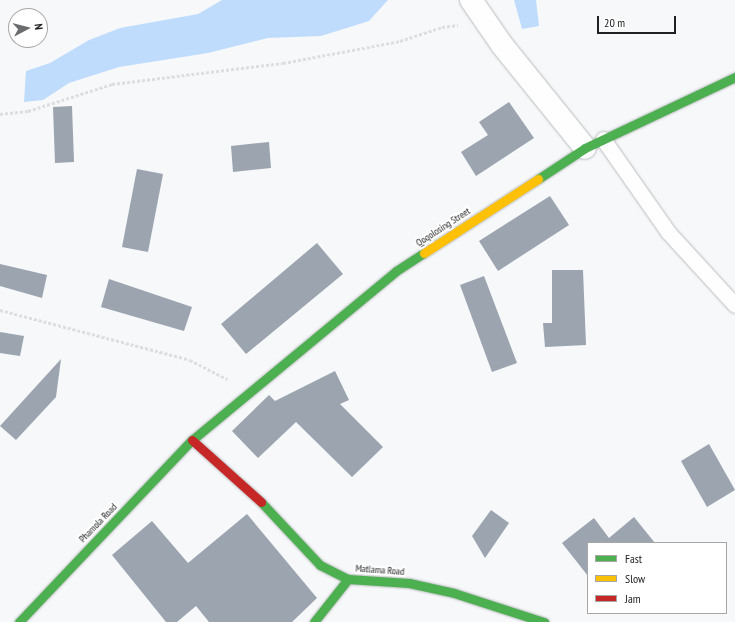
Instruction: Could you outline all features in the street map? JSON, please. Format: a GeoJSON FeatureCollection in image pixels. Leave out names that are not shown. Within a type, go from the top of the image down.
{"type":"FeatureCollection","features":[{"type":"Feature","properties":{"kind":"street"},"geometry":{"type":"LineString","coordinates":[[471,0],[486,22],[594,144]]}},
{"type":"Feature","properties":{"kind":"street","name":"Qoqolosing Street"},"geometry":{"type":"LineString","coordinates":[[192,440],[396,271],[594,144],[735,77]]}},
{"type":"Feature","properties":{"kind":"street","name":"Matlama Road"},"geometry":{"type":"LineString","coordinates":[[192,440],[280,520],[320,565],[348,579],[409,583],[454,593],[544,622]]}},
{"type":"Feature","properties":{"kind":"street","name":"Phamola Road"},"geometry":{"type":"LineString","coordinates":[[19,622],[192,440]]}},
{"type":"Feature","properties":{"kind":"street"},"geometry":{"type":"LineString","coordinates":[[314,622],[348,579]]}},
{"type":"Feature","properties":{"kind":"lane"},"geometry":{"type":"LineString","coordinates":[[594,144],[668,232],[735,305]]}},
{"type":"Feature","properties":{"kind":"path"},"geometry":{"type":"LineString","coordinates":[[0,114],[28,111],[112,84],[283,63],[400,41],[442,27],[486,22]]}},
{"type":"Feature","properties":{"kind":"path"},"geometry":{"type":"LineString","coordinates":[[0,310],[44,323],[190,360],[251,391]]}},
{"type":"Feature","properties":{"kind":"shaded area"},"geometry":{"type":"Polygon","coordinates":[[[222,0],[388,0],[369,21],[321,36],[268,38],[208,53],[119,67],[69,83],[43,100],[24,102],[26,71],[50,63],[89,40],[120,28],[198,14],[222,0]]]}},
{"type":"Feature","properties":{"kind":"shaded area"},"geometry":{"type":"Polygon","coordinates":[[[514,0],[536,0],[539,26],[522,29],[514,0]]]}},
{"type":"Feature","properties":{"kind":"building"},"geometry":{"type":"Polygon","coordinates":[[[509,102],[534,138],[476,176],[461,152],[488,135],[479,122],[509,102]]]}},
{"type":"Feature","properties":{"kind":"building"},"geometry":{"type":"Polygon","coordinates":[[[72,106],[74,162],[55,163],[53,107],[72,106]]]}},
{"type":"Feature","properties":{"kind":"building"},"geometry":{"type":"Polygon","coordinates":[[[269,142],[271,168],[233,172],[231,146],[269,142]]]}},
{"type":"Feature","properties":{"kind":"building"},"geometry":{"type":"Polygon","coordinates":[[[137,169],[163,174],[148,252],[122,247],[137,169]]]}},
{"type":"Feature","properties":{"kind":"building"},"geometry":{"type":"Polygon","coordinates":[[[550,196],[569,225],[498,271],[479,241],[550,196]]]}},
{"type":"Feature","properties":{"kind":"building"},"geometry":{"type":"Polygon","coordinates":[[[317,243],[343,274],[246,354],[221,324],[317,243]]]}},
{"type":"Feature","properties":{"kind":"building"},"geometry":{"type":"Polygon","coordinates":[[[0,264],[47,275],[42,298],[0,286],[0,264]]]}},
{"type":"Feature","properties":{"kind":"building"},"geometry":{"type":"Polygon","coordinates":[[[552,270],[583,270],[586,345],[545,347],[543,323],[552,323],[552,270]]]}},
{"type":"Feature","properties":{"kind":"building"},"geometry":{"type":"Polygon","coordinates":[[[484,276],[517,363],[492,372],[460,285],[484,276]]]}},
{"type":"Feature","properties":{"kind":"building"},"geometry":{"type":"Polygon","coordinates":[[[109,279],[192,307],[184,331],[101,307],[109,279]]]}},
{"type":"Feature","properties":{"kind":"building"},"geometry":{"type":"Polygon","coordinates":[[[0,332],[24,336],[20,356],[0,353],[0,332]]]}},
{"type":"Feature","properties":{"kind":"building"},"geometry":{"type":"Polygon","coordinates":[[[61,359],[56,397],[16,440],[0,426],[61,359]]]}},
{"type":"Feature","properties":{"kind":"building"},"geometry":{"type":"Polygon","coordinates":[[[335,371],[349,400],[340,404],[383,447],[352,477],[296,422],[258,458],[232,431],[269,395],[275,401],[335,371]]]}},
{"type":"Feature","properties":{"kind":"building"},"geometry":{"type":"Polygon","coordinates":[[[709,444],[735,490],[707,507],[681,461],[709,444]]]}},
{"type":"Feature","properties":{"kind":"building"},"geometry":{"type":"Polygon","coordinates":[[[491,510],[509,523],[485,558],[472,536],[491,510]]]}},
{"type":"Feature","properties":{"kind":"building"},"geometry":{"type":"Polygon","coordinates":[[[247,514],[317,598],[292,622],[209,622],[196,606],[177,622],[166,622],[112,555],[152,521],[188,563],[247,514]]]}},
{"type":"Feature","properties":{"kind":"building"},"geometry":{"type":"Polygon","coordinates":[[[634,517],[654,542],[587,542],[587,575],[562,543],[594,518],[609,538],[634,517]]]}},
{"type":"Feature","properties":{"kind":"traffic: fast"},"geometry":{"type":"LineString","coordinates":[[538,179],[585,148],[735,77]]}},
{"type":"Feature","properties":{"kind":"traffic: fast"},"geometry":{"type":"LineString","coordinates":[[19,622],[192,440],[396,271],[424,253]]}},
{"type":"Feature","properties":{"kind":"traffic: fast"},"geometry":{"type":"LineString","coordinates":[[261,502],[320,565],[348,579],[409,583],[454,593],[544,622]]}},
{"type":"Feature","properties":{"kind":"traffic: fast"},"geometry":{"type":"LineString","coordinates":[[314,622],[348,579]]}},
{"type":"Feature","properties":{"kind":"traffic: slow"},"geometry":{"type":"LineString","coordinates":[[424,253],[538,179]]}},
{"type":"Feature","properties":{"kind":"traffic: jam"},"geometry":{"type":"LineString","coordinates":[[192,440],[261,502]]}}]}
